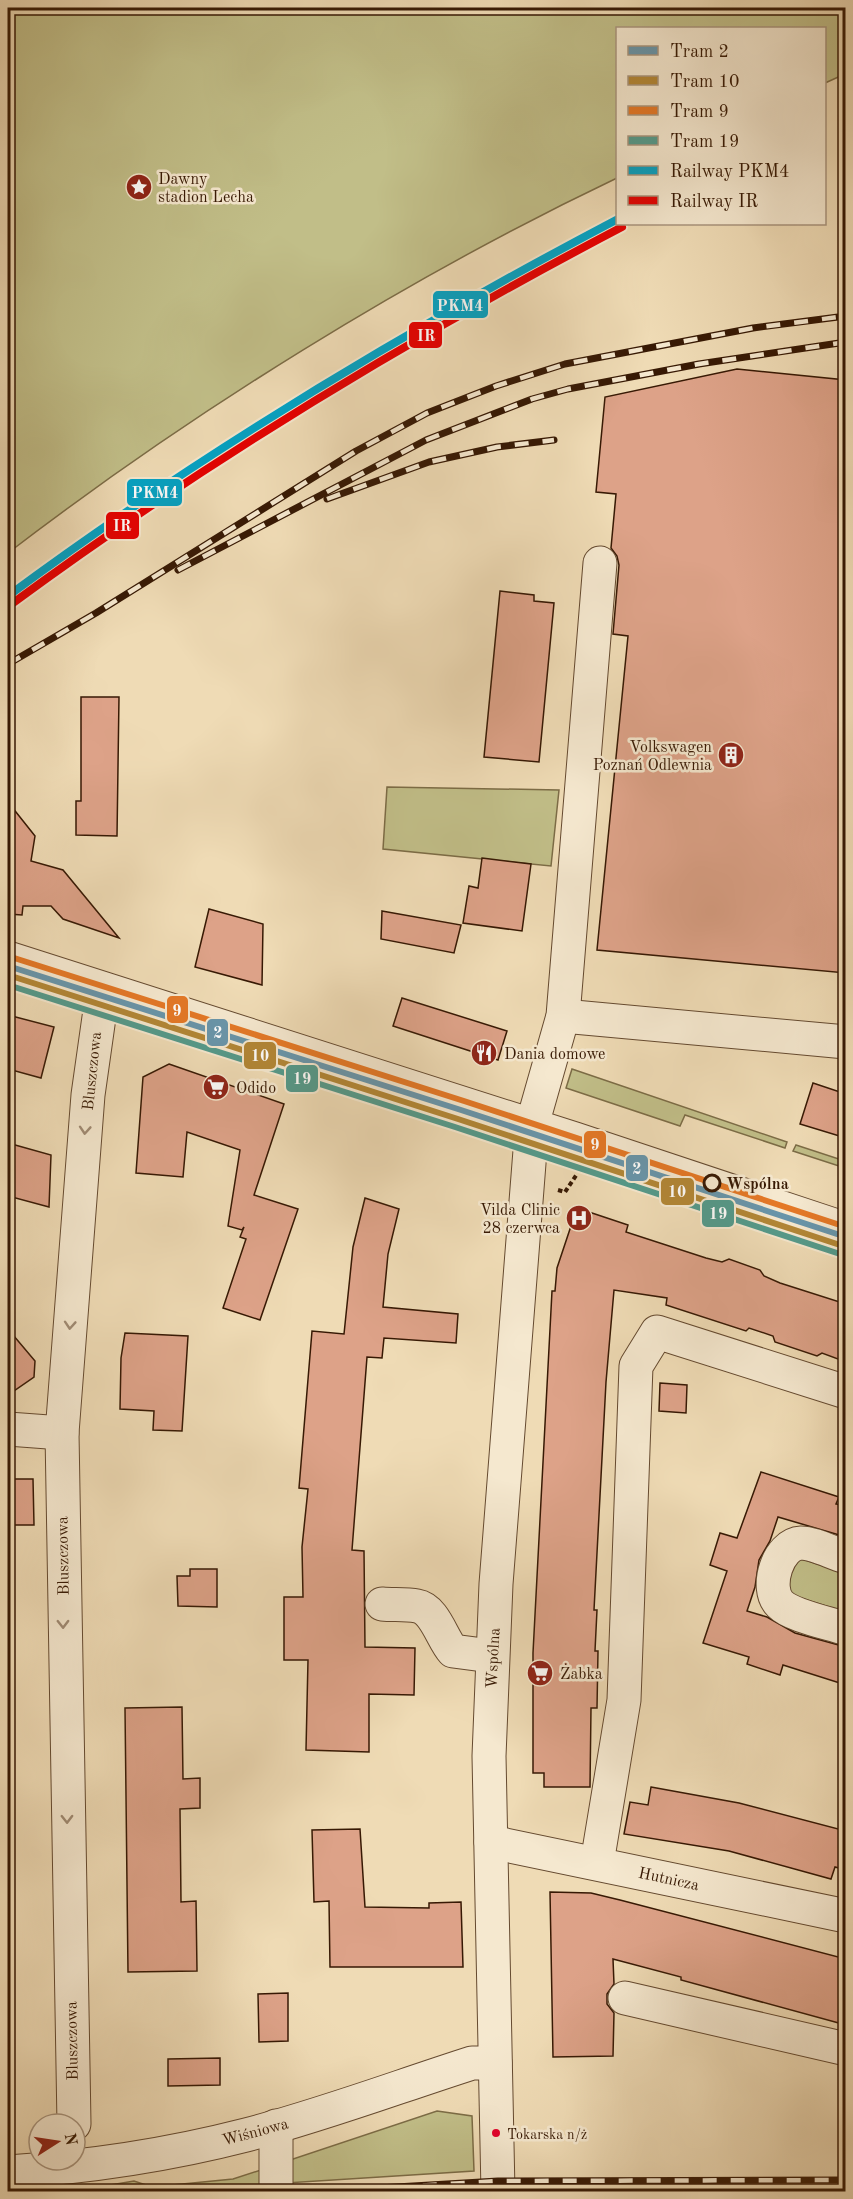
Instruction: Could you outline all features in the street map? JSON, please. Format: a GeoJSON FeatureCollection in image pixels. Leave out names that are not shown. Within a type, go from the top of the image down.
{"type":"FeatureCollection","features":[{"type":"Feature","properties":{"kind":"street","name":"Wspólna"},"geometry":{"type":"LineString","coordinates":[[498,2192],[491,1842],[491,1656],[532,1125],[563,1016],[600,562]]}},
{"type":"Feature","properties":{"kind":"street"},"geometry":{"type":"LineString","coordinates":[[8,958],[532,1125],[846,1229]]}},
{"type":"Feature","properties":{"kind":"street","name":"Bluszczowa"},"geometry":{"type":"LineString","coordinates":[[74,2112],[62,1433],[88,1095],[103,989]]}},
{"type":"Feature","properties":{"kind":"street"},"geometry":{"type":"LineString","coordinates":[[563,1016],[846,1042]]}},
{"type":"Feature","properties":{"kind":"street"},"geometry":{"type":"LineString","coordinates":[[597,1863],[624,1701],[636,1366],[657,1332],[846,1392]]}},
{"type":"Feature","properties":{"kind":"street"},"geometry":{"type":"LineString","coordinates":[[8,1429],[62,1433]]}},
{"type":"Feature","properties":{"kind":"street"},"geometry":{"type":"LineString","coordinates":[[846,1557],[802,1543],[791,1545],[782,1553],[773,1581],[773,1593],[780,1604],[803,1616],[846,1629]]}},
{"type":"Feature","properties":{"kind":"street"},"geometry":{"type":"LineString","coordinates":[[382,1604],[419,1606],[429,1612],[444,1641],[453,1651],[491,1656]]}},
{"type":"Feature","properties":{"kind":"street","name":"Hutnicza"},"geometry":{"type":"LineString","coordinates":[[491,1842],[846,1916]]}},
{"type":"Feature","properties":{"kind":"street"},"geometry":{"type":"LineString","coordinates":[[625,1998],[846,2049]]}},
{"type":"Feature","properties":{"kind":"street","name":"Wiśniowa"},"geometry":{"type":"LineString","coordinates":[[8,2172],[83,2179],[171,2152],[276,2126],[472,2063],[495,2062]]}},
{"type":"Feature","properties":{"kind":"street"},"geometry":{"type":"LineString","coordinates":[[276,2126],[276,2192]]}},
{"type":"Feature","properties":{"kind":"path"},"geometry":{"type":"LineString","coordinates":[[565,1192],[580,1168]]}},
{"type":"Feature","properties":{"kind":"shaded area"},"geometry":{"type":"Polygon","coordinates":[[[8,8],[845,8],[845,74],[826,83],[826,27],[616,27],[616,178],[459,259],[303,350],[151,449],[8,553],[8,8]]]}},
{"type":"Feature","properties":{"kind":"shaded area"},"geometry":{"type":"Polygon","coordinates":[[[387,787],[559,790],[551,866],[383,849],[387,787]]]}},
{"type":"Feature","properties":{"kind":"shaded area"},"geometry":{"type":"Polygon","coordinates":[[[572,1069],[787,1142],[785,1148],[685,1115],[680,1126],[566,1088],[572,1069]]]}},
{"type":"Feature","properties":{"kind":"shaded area"},"geometry":{"type":"Polygon","coordinates":[[[796,1145],[845,1161],[845,1168],[793,1151],[796,1145]]]}},
{"type":"Feature","properties":{"kind":"shaded area"},"geometry":{"type":"Polygon","coordinates":[[[796,1557],[845,1573],[845,1612],[785,1593],[796,1557]]]}},
{"type":"Feature","properties":{"kind":"shaded area"},"geometry":{"type":"Polygon","coordinates":[[[437,2111],[472,2116],[474,2171],[286,2183],[284,2162],[437,2111]]]}},
{"type":"Feature","properties":{"kind":"shaded area"},"geometry":{"type":"Polygon","coordinates":[[[267,2168],[269,2184],[173,2192],[111,2191],[111,2185],[134,2181],[152,2187],[233,2179],[267,2168]]]}},
{"type":"Feature","properties":{"kind":"building","name":"Volkswagen Poznań Odlewnia"},"geometry":{"type":"Polygon","coordinates":[[[737,369],[846,380],[846,973],[597,950],[628,636],[613,634],[619,565],[617,556],[611,548],[616,494],[596,492],[605,397],[737,369]]]}},
{"type":"Feature","properties":{"kind":"building"},"geometry":{"type":"Polygon","coordinates":[[[500,591],[534,595],[534,601],[554,603],[539,762],[484,757],[500,591]]]}},
{"type":"Feature","properties":{"kind":"building"},"geometry":{"type":"Polygon","coordinates":[[[81,697],[119,697],[117,836],[76,835],[76,801],[81,801],[81,697]]]}},
{"type":"Feature","properties":{"kind":"building"},"geometry":{"type":"Polygon","coordinates":[[[8,802],[35,836],[31,861],[63,870],[119,938],[63,919],[51,906],[23,906],[22,915],[8,914],[8,802]]]}},
{"type":"Feature","properties":{"kind":"building"},"geometry":{"type":"Polygon","coordinates":[[[482,858],[531,864],[522,931],[463,923],[469,886],[478,888],[482,858]]]}},
{"type":"Feature","properties":{"kind":"building"},"geometry":{"type":"Polygon","coordinates":[[[209,909],[263,924],[262,985],[195,967],[209,909]]]}},
{"type":"Feature","properties":{"kind":"building"},"geometry":{"type":"Polygon","coordinates":[[[382,911],[461,925],[454,953],[381,939],[382,911]]]}},
{"type":"Feature","properties":{"kind":"building"},"geometry":{"type":"Polygon","coordinates":[[[402,998],[507,1031],[498,1060],[393,1026],[402,998]]]}},
{"type":"Feature","properties":{"kind":"building"},"geometry":{"type":"Polygon","coordinates":[[[8,1015],[54,1027],[41,1078],[8,1069],[8,1015]]]}},
{"type":"Feature","properties":{"kind":"building"},"geometry":{"type":"Polygon","coordinates":[[[169,1064],[284,1104],[254,1195],[298,1209],[260,1320],[223,1308],[246,1239],[240,1237],[244,1227],[242,1230],[228,1226],[240,1150],[187,1132],[183,1177],[136,1173],[143,1077],[169,1064]]]}},
{"type":"Feature","properties":{"kind":"building"},"geometry":{"type":"Polygon","coordinates":[[[813,1083],[846,1094],[846,1138],[800,1124],[813,1083]]]}},
{"type":"Feature","properties":{"kind":"building"},"geometry":{"type":"Polygon","coordinates":[[[8,1143],[51,1155],[49,1207],[8,1196],[8,1143]]]}},
{"type":"Feature","properties":{"kind":"building"},"geometry":{"type":"Polygon","coordinates":[[[365,1198],[399,1209],[388,1254],[383,1307],[458,1314],[456,1343],[384,1338],[382,1358],[367,1357],[352,1550],[364,1551],[365,1647],[415,1648],[414,1695],[369,1694],[369,1752],[306,1750],[308,1660],[284,1660],[284,1597],[303,1597],[302,1547],[308,1489],[299,1488],[312,1331],[344,1334],[353,1247],[365,1198]]]}},
{"type":"Feature","properties":{"kind":"building"},"geometry":{"type":"Polygon","coordinates":[[[577,1208],[628,1225],[626,1232],[706,1258],[722,1262],[729,1259],[760,1270],[764,1276],[780,1283],[846,1304],[846,1362],[822,1353],[817,1356],[775,1342],[773,1336],[749,1328],[746,1331],[666,1305],[667,1298],[614,1290],[606,1382],[594,1610],[597,1610],[595,1651],[598,1651],[597,1708],[591,1708],[590,1787],[544,1787],[544,1773],[533,1773],[533,1653],[552,1291],[555,1291],[557,1268],[577,1208]]]}},
{"type":"Feature","properties":{"kind":"building"},"geometry":{"type":"Polygon","coordinates":[[[8,1329],[35,1361],[34,1377],[8,1395],[8,1329]]]}},
{"type":"Feature","properties":{"kind":"building"},"geometry":{"type":"Polygon","coordinates":[[[125,1333],[188,1336],[182,1431],[153,1430],[154,1411],[120,1409],[121,1358],[125,1333]]]}},
{"type":"Feature","properties":{"kind":"building"},"geometry":{"type":"Polygon","coordinates":[[[660,1383],[687,1385],[686,1413],[659,1411],[660,1383]]]}},
{"type":"Feature","properties":{"kind":"building"},"geometry":{"type":"Polygon","coordinates":[[[761,1472],[839,1497],[836,1504],[846,1506],[846,1537],[778,1517],[770,1541],[759,1560],[755,1587],[747,1611],[767,1617],[795,1633],[846,1647],[846,1685],[783,1665],[780,1675],[747,1664],[749,1657],[703,1643],[727,1571],[710,1565],[720,1533],[737,1538],[761,1472]]]}},
{"type":"Feature","properties":{"kind":"building"},"geometry":{"type":"Polygon","coordinates":[[[8,1479],[33,1479],[34,1525],[8,1525],[8,1479]]]}},
{"type":"Feature","properties":{"kind":"building"},"geometry":{"type":"Polygon","coordinates":[[[190,1569],[217,1569],[217,1607],[178,1606],[177,1576],[190,1576],[190,1569]]]}},
{"type":"Feature","properties":{"kind":"building"},"geometry":{"type":"Polygon","coordinates":[[[182,1707],[183,1779],[200,1778],[200,1808],[180,1809],[181,1902],[196,1901],[197,1971],[128,1972],[125,1708],[182,1707]]]}},
{"type":"Feature","properties":{"kind":"building"},"geometry":{"type":"Polygon","coordinates":[[[651,1787],[739,1803],[846,1831],[846,1870],[835,1867],[831,1879],[729,1851],[624,1834],[630,1802],[648,1805],[651,1787]]]}},
{"type":"Feature","properties":{"kind":"building"},"geometry":{"type":"Polygon","coordinates":[[[360,1829],[365,1907],[429,1908],[429,1903],[461,1902],[463,1967],[330,1967],[329,1901],[314,1902],[312,1830],[360,1829]]]}},
{"type":"Feature","properties":{"kind":"building"},"geometry":{"type":"Polygon","coordinates":[[[550,1892],[591,1893],[846,1959],[846,2025],[613,1959],[614,1984],[607,1994],[607,2004],[614,2013],[613,2056],[553,2057],[550,1892]]]}},
{"type":"Feature","properties":{"kind":"building"},"geometry":{"type":"Polygon","coordinates":[[[288,1993],[288,2041],[259,2042],[258,1994],[288,1993]]]}},
{"type":"Feature","properties":{"kind":"building"},"geometry":{"type":"Polygon","coordinates":[[[220,2058],[220,2085],[168,2086],[168,2059],[220,2058]]]}},
{"type":"Feature","properties":{"kind":"railway"},"geometry":{"type":"LineString","coordinates":[[8,664],[96,613],[356,451],[427,413],[496,386],[565,364],[753,328],[846,316]]}},
{"type":"Feature","properties":{"kind":"railway"},"geometry":{"type":"LineString","coordinates":[[178,570],[426,440],[532,399],[568,389],[699,364],[846,342]]}},
{"type":"Feature","properties":{"kind":"railway"},"geometry":{"type":"LineString","coordinates":[[327,499],[429,462],[497,447],[554,440]]}},
{"type":"Feature","properties":{"kind":"railway"},"geometry":{"type":"LineString","coordinates":[[311,2192],[498,2181],[846,2180]]}},
{"type":"Feature","properties":{"kind":"railway"},"geometry":{"type":"LineString","coordinates":[[667,2187],[708,2192]]}},
{"type":"Feature","properties":{"kind":"tram line","name":"9"},"geometry":{"type":"LineString","coordinates":[[11,957],[464,1101],[846,1227]]}},
{"type":"Feature","properties":{"kind":"tram line","name":"2"},"geometry":{"type":"LineString","coordinates":[[8,966],[461,1110],[846,1237]]}},
{"type":"Feature","properties":{"kind":"tram line","name":"10"},"geometry":{"type":"LineString","coordinates":[[8,975],[458,1119],[843,1246]]}},
{"type":"Feature","properties":{"kind":"tram line","name":"19"},"geometry":{"type":"LineString","coordinates":[[8,985],[455,1127],[840,1254]]}},
{"type":"Feature","properties":{"kind":"rail line","name":"PKM4"},"geometry":{"type":"LineString","coordinates":[[8,596],[155,493],[306,396],[460,305],[616,220]]}},
{"type":"Feature","properties":{"kind":"rail line","name":"IR"},"geometry":{"type":"LineString","coordinates":[[13,603],[160,500],[310,403],[387,357],[622,227]]}},
{"type":"Feature","properties":{"kind":"place","name":"Dawny stadion Lecha"},"geometry":{"type":"Point","coordinates":[139,187]}},
{"type":"Feature","properties":{"kind":"place","name":"Volkswagen Poznań Odlewnia"},"geometry":{"type":"Point","coordinates":[731,755]}},
{"type":"Feature","properties":{"kind":"place","name":"Dania domowe"},"geometry":{"type":"Point","coordinates":[484,1053]}},
{"type":"Feature","properties":{"kind":"place","name":"Odido"},"geometry":{"type":"Point","coordinates":[216,1087]}},
{"type":"Feature","properties":{"kind":"place","name":"Wspólna"},"geometry":{"type":"Point","coordinates":[712,1183]}},
{"type":"Feature","properties":{"kind":"place","name":"Vilda Clinic 28 czerwca"},"geometry":{"type":"Point","coordinates":[579,1218]}},
{"type":"Feature","properties":{"kind":"place","name":"Żabka"},"geometry":{"type":"Point","coordinates":[540,1673]}},
{"type":"Feature","properties":{"kind":"place","name":"Tokarska n/ż"},"geometry":{"type":"Point","coordinates":[496,2133]}}]}
